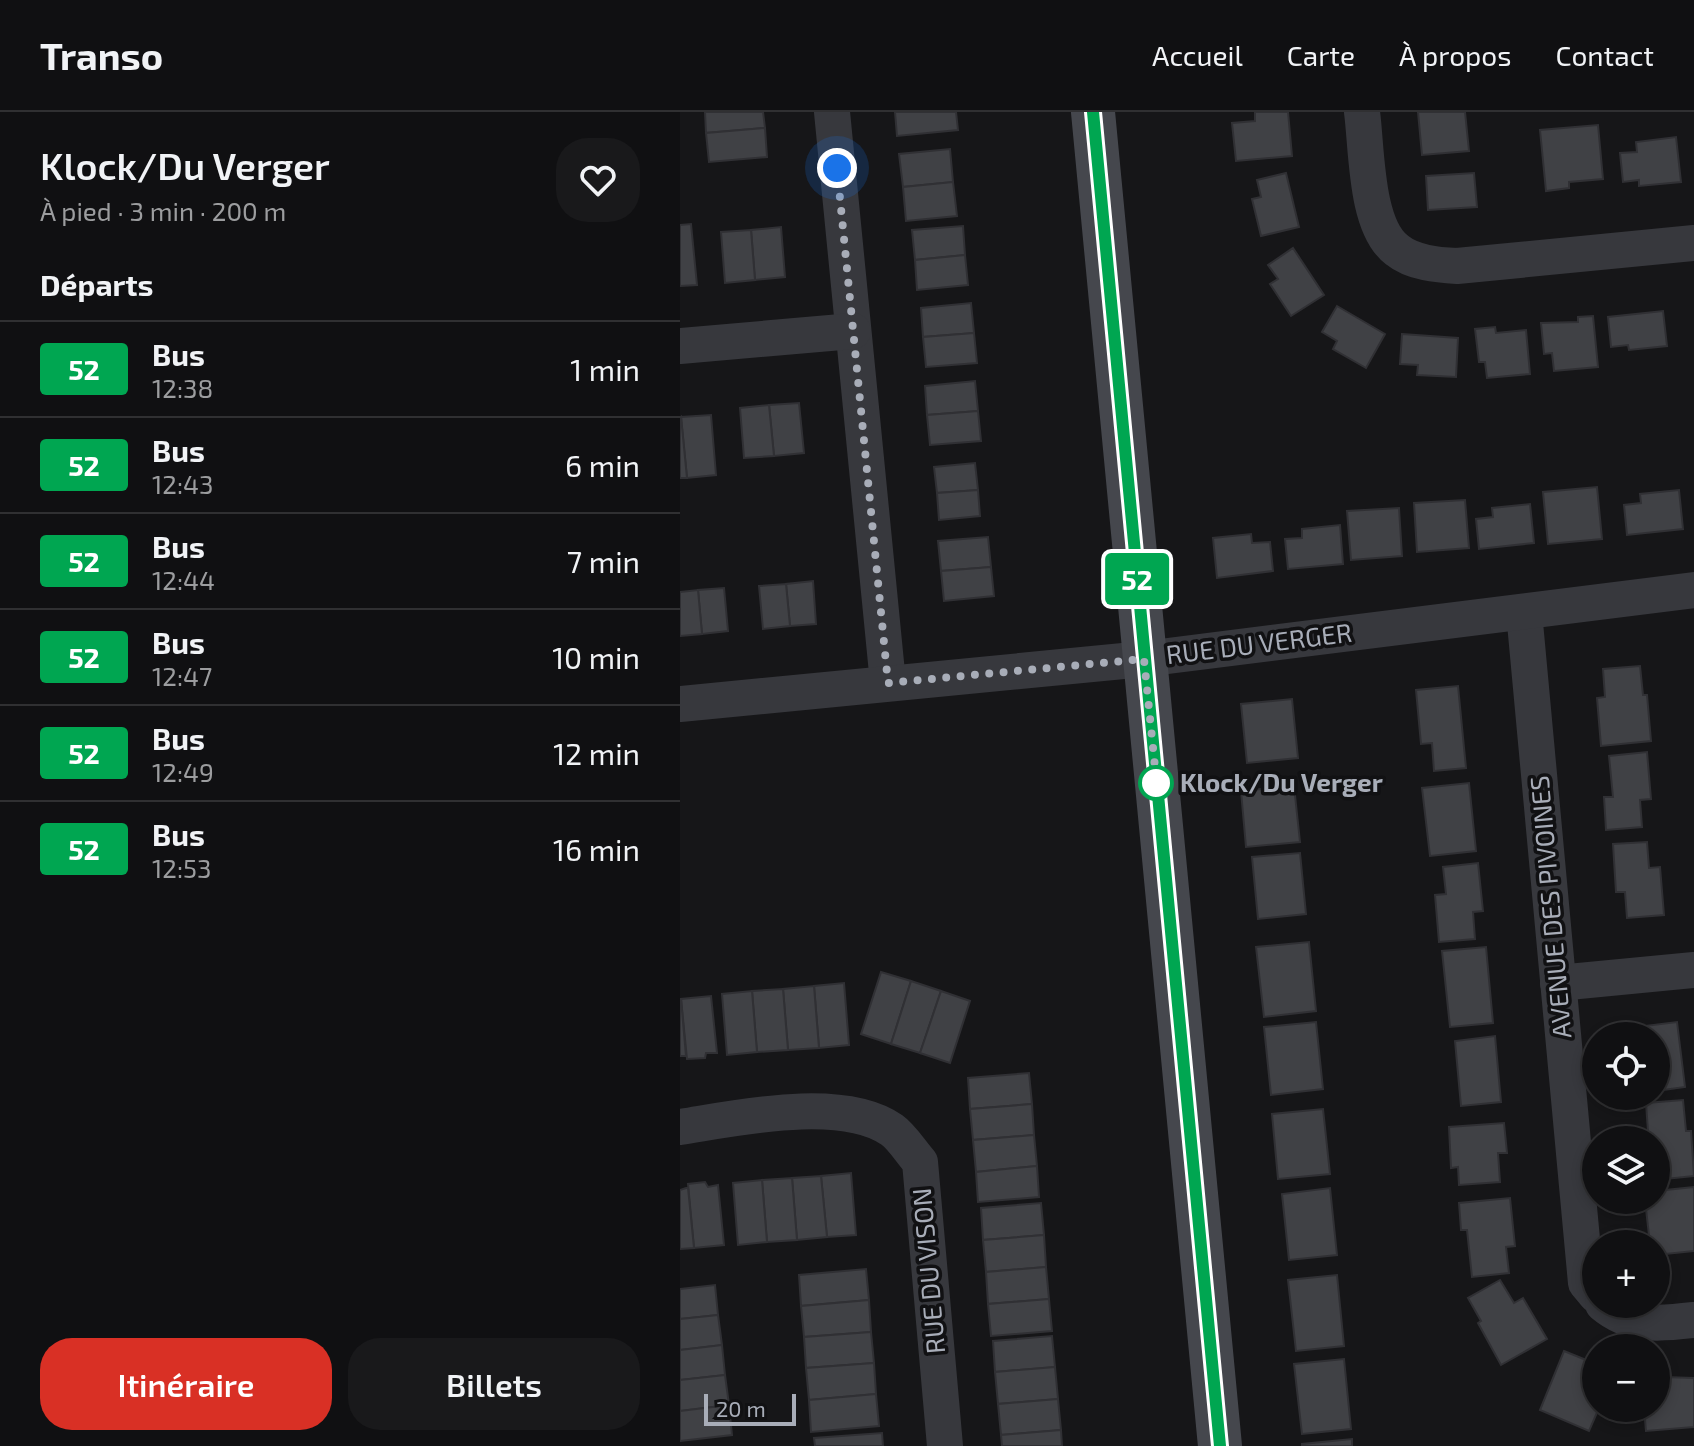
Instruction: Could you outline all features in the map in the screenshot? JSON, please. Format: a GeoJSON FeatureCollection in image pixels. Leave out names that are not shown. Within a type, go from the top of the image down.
{"type":"FeatureCollection","features":[{"type":"Feature","properties":{"kind":"main road"},"geometry":{"type":"LineString","coordinates":[[1093,112],[1220,1446]]}},
{"type":"Feature","properties":{"kind":"street"},"geometry":{"type":"LineString","coordinates":[[832,112],[888,683]]}},
{"type":"Feature","properties":{"kind":"street"},"geometry":{"type":"LineString","coordinates":[[1362,112],[1374,211],[1382,234],[1397,251],[1415,259],[1433,265],[1457,266],[1694,243]]}},
{"type":"Feature","properties":{"kind":"street"},"geometry":{"type":"LineString","coordinates":[[680,346],[853,331]]}},
{"type":"Feature","properties":{"kind":"street","name":"RUE DU VERGER"},"geometry":{"type":"LineString","coordinates":[[680,704],[1144,659],[1694,590]]}},
{"type":"Feature","properties":{"kind":"street","name":"AVENUE DES PIVOINES"},"geometry":{"type":"LineString","coordinates":[[1524,612],[1582,1240]]}},
{"type":"Feature","properties":{"kind":"street"},"geometry":{"type":"LineString","coordinates":[[1558,983],[1694,970]]}},
{"type":"Feature","properties":{"kind":"street","name":"RUE DU VISON"},"geometry":{"type":"LineString","coordinates":[[680,1127],[780,1112],[848,1112],[892,1130],[920,1162],[945,1446]]}},
{"type":"Feature","properties":{"kind":"street"},"geometry":{"type":"LineString","coordinates":[[1625,1318],[1658,1324],[1694,1320]]}},
{"type":"Feature","properties":{"kind":"building"},"geometry":{"type":"Polygon","coordinates":[[[705,112],[763,112],[765,128],[706,133],[705,112]]]}},
{"type":"Feature","properties":{"kind":"building"},"geometry":{"type":"Polygon","coordinates":[[[895,112],[956,112],[958,130],[897,136],[895,112]]]}},
{"type":"Feature","properties":{"kind":"building"},"geometry":{"type":"Polygon","coordinates":[[[1255,112],[1288,112],[1292,156],[1236,161],[1232,123],[1255,121],[1255,112]]]}},
{"type":"Feature","properties":{"kind":"building"},"geometry":{"type":"Polygon","coordinates":[[[1418,112],[1465,112],[1469,151],[1422,155],[1418,112]]]}},
{"type":"Feature","properties":{"kind":"building"},"geometry":{"type":"Polygon","coordinates":[[[1598,125],[1603,179],[1569,182],[1569,188],[1546,191],[1540,130],[1598,125]]]}},
{"type":"Feature","properties":{"kind":"building"},"geometry":{"type":"Polygon","coordinates":[[[765,128],[767,157],[709,162],[706,133],[765,128]]]}},
{"type":"Feature","properties":{"kind":"building"},"geometry":{"type":"Polygon","coordinates":[[[1676,137],[1681,182],[1639,186],[1639,180],[1623,182],[1620,153],[1637,152],[1636,142],[1676,137]]]}},
{"type":"Feature","properties":{"kind":"building"},"geometry":{"type":"Polygon","coordinates":[[[950,149],[953,182],[903,187],[899,154],[950,149]]]}},
{"type":"Feature","properties":{"kind":"building"},"geometry":{"type":"Polygon","coordinates":[[[1286,173],[1299,227],[1261,236],[1252,199],[1261,197],[1257,180],[1286,173]]]}},
{"type":"Feature","properties":{"kind":"building"},"geometry":{"type":"Polygon","coordinates":[[[1474,173],[1477,207],[1428,210],[1426,176],[1474,173]]]}},
{"type":"Feature","properties":{"kind":"building"},"geometry":{"type":"Polygon","coordinates":[[[953,182],[957,216],[906,221],[903,187],[953,182]]]}},
{"type":"Feature","properties":{"kind":"building"},"geometry":{"type":"Polygon","coordinates":[[[691,224],[697,285],[680,286],[680,225],[691,224]]]}},
{"type":"Feature","properties":{"kind":"building"},"geometry":{"type":"Polygon","coordinates":[[[963,226],[965,255],[915,260],[912,230],[963,226]]]}},
{"type":"Feature","properties":{"kind":"building"},"geometry":{"type":"Polygon","coordinates":[[[781,227],[785,277],[755,280],[751,230],[781,227]]]}},
{"type":"Feature","properties":{"kind":"building"},"geometry":{"type":"Polygon","coordinates":[[[751,230],[755,280],[725,283],[721,232],[751,230]]]}},
{"type":"Feature","properties":{"kind":"building"},"geometry":{"type":"Polygon","coordinates":[[[1293,248],[1324,295],[1291,316],[1270,284],[1278,279],[1268,265],[1293,248]]]}},
{"type":"Feature","properties":{"kind":"building"},"geometry":{"type":"Polygon","coordinates":[[[965,255],[968,285],[917,290],[915,260],[965,255]]]}},
{"type":"Feature","properties":{"kind":"building"},"geometry":{"type":"Polygon","coordinates":[[[971,303],[974,333],[923,337],[921,308],[971,303]]]}},
{"type":"Feature","properties":{"kind":"building"},"geometry":{"type":"Polygon","coordinates":[[[1337,306],[1385,334],[1366,368],[1333,349],[1337,341],[1322,332],[1337,306]]]}},
{"type":"Feature","properties":{"kind":"building"},"geometry":{"type":"Polygon","coordinates":[[[1663,311],[1667,346],[1629,350],[1628,345],[1611,347],[1608,317],[1663,311]]]}},
{"type":"Feature","properties":{"kind":"building"},"geometry":{"type":"Polygon","coordinates":[[[1593,316],[1598,367],[1554,371],[1552,353],[1544,354],[1541,323],[1578,322],[1578,317],[1593,316]]]}},
{"type":"Feature","properties":{"kind":"building"},"geometry":{"type":"Polygon","coordinates":[[[1495,327],[1496,333],[1526,330],[1530,374],[1487,378],[1485,362],[1479,362],[1475,329],[1495,327]]]}},
{"type":"Feature","properties":{"kind":"building"},"geometry":{"type":"Polygon","coordinates":[[[974,333],[977,363],[926,367],[923,337],[974,333]]]}},
{"type":"Feature","properties":{"kind":"building"},"geometry":{"type":"Polygon","coordinates":[[[1402,334],[1458,338],[1456,377],[1417,375],[1418,365],[1400,364],[1402,334]]]}},
{"type":"Feature","properties":{"kind":"building"},"geometry":{"type":"Polygon","coordinates":[[[975,381],[978,411],[927,415],[925,386],[975,381]]]}},
{"type":"Feature","properties":{"kind":"building"},"geometry":{"type":"Polygon","coordinates":[[[799,403],[804,453],[774,456],[769,405],[799,403]]]}},
{"type":"Feature","properties":{"kind":"building"},"geometry":{"type":"Polygon","coordinates":[[[769,405],[774,456],[744,458],[740,408],[769,405]]]}},
{"type":"Feature","properties":{"kind":"building"},"geometry":{"type":"Polygon","coordinates":[[[978,411],[981,441],[930,445],[927,415],[978,411]]]}},
{"type":"Feature","properties":{"kind":"building"},"geometry":{"type":"Polygon","coordinates":[[[711,415],[716,475],[687,478],[681,417],[711,415]]]}},
{"type":"Feature","properties":{"kind":"building"},"geometry":{"type":"Polygon","coordinates":[[[681,417],[687,478],[680,478],[681,417]]]}},
{"type":"Feature","properties":{"kind":"building"},"geometry":{"type":"Polygon","coordinates":[[[975,463],[978,490],[937,493],[934,467],[975,463]]]}},
{"type":"Feature","properties":{"kind":"building"},"geometry":{"type":"Polygon","coordinates":[[[1597,487],[1602,539],[1548,544],[1543,492],[1597,487]]]}},
{"type":"Feature","properties":{"kind":"building"},"geometry":{"type":"Polygon","coordinates":[[[978,490],[980,516],[939,520],[937,493],[978,490]]]}},
{"type":"Feature","properties":{"kind":"building"},"geometry":{"type":"Polygon","coordinates":[[[1679,490],[1683,529],[1627,535],[1624,505],[1641,503],[1640,494],[1679,490]]]}},
{"type":"Feature","properties":{"kind":"building"},"geometry":{"type":"Polygon","coordinates":[[[1465,500],[1469,548],[1417,552],[1414,503],[1465,500]]]}},
{"type":"Feature","properties":{"kind":"building"},"geometry":{"type":"Polygon","coordinates":[[[1530,504],[1534,543],[1479,549],[1476,519],[1493,517],[1492,508],[1530,504]]]}},
{"type":"Feature","properties":{"kind":"building"},"geometry":{"type":"Polygon","coordinates":[[[1399,508],[1402,556],[1351,560],[1347,511],[1399,508]]]}},
{"type":"Feature","properties":{"kind":"building"},"geometry":{"type":"Polygon","coordinates":[[[1340,525],[1343,564],[1288,569],[1285,539],[1302,538],[1302,529],[1340,525]]]}},
{"type":"Feature","properties":{"kind":"building"},"geometry":{"type":"Polygon","coordinates":[[[1251,534],[1252,543],[1270,542],[1273,571],[1217,578],[1213,538],[1251,534]]]}},
{"type":"Feature","properties":{"kind":"building"},"geometry":{"type":"Polygon","coordinates":[[[988,537],[991,567],[941,571],[938,541],[988,537]]]}},
{"type":"Feature","properties":{"kind":"building"},"geometry":{"type":"Polygon","coordinates":[[[991,567],[994,596],[944,601],[941,571],[991,567]]]}},
{"type":"Feature","properties":{"kind":"building"},"geometry":{"type":"Polygon","coordinates":[[[813,581],[816,624],[790,626],[786,584],[813,581]]]}},
{"type":"Feature","properties":{"kind":"building"},"geometry":{"type":"Polygon","coordinates":[[[786,584],[790,626],[763,629],[759,586],[786,584]]]}},
{"type":"Feature","properties":{"kind":"building"},"geometry":{"type":"Polygon","coordinates":[[[724,588],[728,631],[702,634],[698,590],[724,588]]]}},
{"type":"Feature","properties":{"kind":"building"},"geometry":{"type":"Polygon","coordinates":[[[698,590],[702,634],[680,636],[680,592],[698,590]]]}},
{"type":"Feature","properties":{"kind":"building"},"geometry":{"type":"Polygon","coordinates":[[[1640,666],[1643,695],[1647,695],[1651,741],[1601,746],[1597,698],[1605,697],[1603,669],[1640,666]]]}},
{"type":"Feature","properties":{"kind":"building"},"geometry":{"type":"Polygon","coordinates":[[[1458,686],[1466,768],[1434,771],[1432,743],[1421,744],[1416,690],[1458,686]]]}},
{"type":"Feature","properties":{"kind":"building"},"geometry":{"type":"Polygon","coordinates":[[[1292,699],[1298,758],[1247,763],[1241,704],[1292,699]]]}},
{"type":"Feature","properties":{"kind":"building"},"geometry":{"type":"Polygon","coordinates":[[[1647,752],[1651,799],[1640,800],[1642,827],[1606,830],[1604,797],[1613,797],[1609,756],[1647,752]]]}},
{"type":"Feature","properties":{"kind":"building"},"geometry":{"type":"Polygon","coordinates":[[[1469,783],[1476,851],[1430,856],[1422,788],[1469,783]]]}},
{"type":"Feature","properties":{"kind":"building"},"geometry":{"type":"Polygon","coordinates":[[[1294,786],[1300,842],[1246,847],[1241,791],[1294,786]]]}},
{"type":"Feature","properties":{"kind":"building"},"geometry":{"type":"Polygon","coordinates":[[[1647,842],[1649,868],[1660,867],[1664,915],[1627,918],[1625,892],[1616,892],[1613,844],[1647,842]]]}},
{"type":"Feature","properties":{"kind":"building"},"geometry":{"type":"Polygon","coordinates":[[[1300,853],[1306,914],[1258,919],[1252,857],[1300,853]]]}},
{"type":"Feature","properties":{"kind":"building"},"geometry":{"type":"Polygon","coordinates":[[[1478,863],[1483,911],[1473,912],[1475,939],[1439,942],[1435,895],[1446,894],[1443,867],[1478,863]]]}},
{"type":"Feature","properties":{"kind":"building"},"geometry":{"type":"Polygon","coordinates":[[[1309,942],[1316,1011],[1264,1017],[1256,947],[1309,942]]]}},
{"type":"Feature","properties":{"kind":"building"},"geometry":{"type":"Polygon","coordinates":[[[1486,947],[1493,1023],[1450,1027],[1442,951],[1486,947]]]}},
{"type":"Feature","properties":{"kind":"building"},"geometry":{"type":"Polygon","coordinates":[[[881,972],[911,981],[891,1044],[861,1034],[881,972]]]}},
{"type":"Feature","properties":{"kind":"building"},"geometry":{"type":"Polygon","coordinates":[[[911,981],[941,991],[920,1053],[891,1044],[911,981]]]}},
{"type":"Feature","properties":{"kind":"building"},"geometry":{"type":"Polygon","coordinates":[[[844,983],[849,1045],[819,1048],[814,986],[844,983]]]}},
{"type":"Feature","properties":{"kind":"building"},"geometry":{"type":"Polygon","coordinates":[[[814,986],[819,1048],[788,1050],[783,989],[814,986]]]}},
{"type":"Feature","properties":{"kind":"building"},"geometry":{"type":"Polygon","coordinates":[[[783,989],[788,1050],[757,1052],[752,991],[783,989]]]}},
{"type":"Feature","properties":{"kind":"building"},"geometry":{"type":"Polygon","coordinates":[[[752,991],[757,1052],[727,1055],[722,994],[752,991]]]}},
{"type":"Feature","properties":{"kind":"building"},"geometry":{"type":"Polygon","coordinates":[[[941,991],[970,1001],[950,1063],[920,1053],[941,991]]]}},
{"type":"Feature","properties":{"kind":"building"},"geometry":{"type":"Polygon","coordinates":[[[711,996],[717,1053],[706,1053],[705,1058],[687,1059],[681,999],[711,996]]]}},
{"type":"Feature","properties":{"kind":"building"},"geometry":{"type":"Polygon","coordinates":[[[681,999],[686,1056],[680,1056],[681,999]]]}},
{"type":"Feature","properties":{"kind":"building"},"geometry":{"type":"Polygon","coordinates":[[[1316,1022],[1323,1089],[1271,1095],[1264,1027],[1316,1022]]]}},
{"type":"Feature","properties":{"kind":"building"},"geometry":{"type":"Polygon","coordinates":[[[1677,1022],[1685,1087],[1670,1089],[1670,1023],[1677,1022]]]}},
{"type":"Feature","properties":{"kind":"building"},"geometry":{"type":"Polygon","coordinates":[[[1495,1036],[1501,1102],[1461,1106],[1455,1041],[1495,1036]]]}},
{"type":"Feature","properties":{"kind":"building"},"geometry":{"type":"Polygon","coordinates":[[[1029,1073],[1032,1104],[970,1109],[968,1078],[1029,1073]]]}},
{"type":"Feature","properties":{"kind":"building"},"geometry":{"type":"Polygon","coordinates":[[[1683,1100],[1686,1131],[1691,1131],[1694,1176],[1670,1179],[1670,1126],[1648,1126],[1646,1110],[1670,1110],[1670,1101],[1683,1100]]]}},
{"type":"Feature","properties":{"kind":"building"},"geometry":{"type":"Polygon","coordinates":[[[1032,1104],[1034,1135],[973,1140],[970,1109],[1032,1104]]]}},
{"type":"Feature","properties":{"kind":"building"},"geometry":{"type":"Polygon","coordinates":[[[1323,1109],[1330,1174],[1278,1179],[1272,1114],[1323,1109]]]}},
{"type":"Feature","properties":{"kind":"building"},"geometry":{"type":"Polygon","coordinates":[[[1504,1123],[1507,1153],[1498,1153],[1500,1182],[1459,1185],[1458,1167],[1451,1168],[1449,1127],[1504,1123]]]}},
{"type":"Feature","properties":{"kind":"building"},"geometry":{"type":"Polygon","coordinates":[[[1034,1135],[1037,1166],[976,1172],[973,1140],[1034,1135]]]}},
{"type":"Feature","properties":{"kind":"building"},"geometry":{"type":"Polygon","coordinates":[[[1037,1166],[1039,1197],[978,1202],[976,1172],[1037,1166]]]}},
{"type":"Feature","properties":{"kind":"building"},"geometry":{"type":"Polygon","coordinates":[[[851,1173],[856,1235],[827,1237],[821,1176],[851,1173]]]}},
{"type":"Feature","properties":{"kind":"building"},"geometry":{"type":"Polygon","coordinates":[[[821,1176],[827,1237],[797,1240],[792,1178],[821,1176]]]}},
{"type":"Feature","properties":{"kind":"building"},"geometry":{"type":"Polygon","coordinates":[[[792,1178],[797,1240],[767,1242],[762,1180],[792,1178]]]}},
{"type":"Feature","properties":{"kind":"building"},"geometry":{"type":"Polygon","coordinates":[[[762,1180],[767,1242],[738,1245],[733,1183],[762,1180]]]}},
{"type":"Feature","properties":{"kind":"building"},"geometry":{"type":"Polygon","coordinates":[[[705,1182],[708,1187],[718,1185],[724,1245],[694,1248],[688,1184],[705,1182]]]}},
{"type":"Feature","properties":{"kind":"building"},"geometry":{"type":"Polygon","coordinates":[[[1694,1187],[1694,1251],[1670,1254],[1670,1230],[1648,1230],[1647,1214],[1670,1214],[1670,1190],[1694,1187]]]}},
{"type":"Feature","properties":{"kind":"building"},"geometry":{"type":"Polygon","coordinates":[[[688,1188],[694,1248],[680,1249],[680,1190],[688,1188]]]}},
{"type":"Feature","properties":{"kind":"building"},"geometry":{"type":"Polygon","coordinates":[[[1330,1188],[1337,1255],[1289,1260],[1282,1194],[1330,1188]]]}},
{"type":"Feature","properties":{"kind":"building"},"geometry":{"type":"Polygon","coordinates":[[[1510,1198],[1515,1246],[1506,1247],[1509,1273],[1472,1277],[1467,1230],[1461,1230],[1459,1203],[1510,1198]]]}},
{"type":"Feature","properties":{"kind":"building"},"geometry":{"type":"Polygon","coordinates":[[[1041,1203],[1044,1235],[983,1240],[981,1208],[1041,1203]]]}},
{"type":"Feature","properties":{"kind":"building"},"geometry":{"type":"Polygon","coordinates":[[[1044,1235],[1046,1267],[986,1272],[983,1240],[1044,1235]]]}},
{"type":"Feature","properties":{"kind":"building"},"geometry":{"type":"Polygon","coordinates":[[[1046,1267],[1049,1299],[988,1304],[986,1272],[1046,1267]]]}},
{"type":"Feature","properties":{"kind":"building"},"geometry":{"type":"Polygon","coordinates":[[[866,1269],[869,1300],[801,1306],[799,1275],[866,1269]]]}},
{"type":"Feature","properties":{"kind":"building"},"geometry":{"type":"Polygon","coordinates":[[[1337,1275],[1344,1346],[1296,1351],[1288,1280],[1337,1275]]]}},
{"type":"Feature","properties":{"kind":"building"},"geometry":{"type":"Polygon","coordinates":[[[1500,1280],[1514,1303],[1523,1298],[1547,1339],[1501,1365],[1468,1298],[1500,1280]]]}},
{"type":"Feature","properties":{"kind":"building"},"geometry":{"type":"Polygon","coordinates":[[[715,1285],[718,1315],[680,1319],[680,1289],[715,1285]]]}},
{"type":"Feature","properties":{"kind":"building"},"geometry":{"type":"Polygon","coordinates":[[[1049,1299],[1052,1331],[991,1336],[988,1304],[1049,1299]]]}},
{"type":"Feature","properties":{"kind":"building"},"geometry":{"type":"Polygon","coordinates":[[[869,1300],[871,1332],[804,1337],[801,1306],[869,1300]]]}},
{"type":"Feature","properties":{"kind":"building"},"geometry":{"type":"Polygon","coordinates":[[[718,1315],[722,1345],[680,1350],[680,1319],[718,1315]]]}},
{"type":"Feature","properties":{"kind":"building"},"geometry":{"type":"Polygon","coordinates":[[[871,1332],[874,1363],[806,1368],[804,1337],[871,1332]]]}},
{"type":"Feature","properties":{"kind":"building"},"geometry":{"type":"Polygon","coordinates":[[[1052,1336],[1055,1367],[995,1372],[993,1341],[1052,1336]]]}},
{"type":"Feature","properties":{"kind":"building"},"geometry":{"type":"Polygon","coordinates":[[[722,1345],[725,1375],[680,1380],[680,1350],[722,1345]]]}},
{"type":"Feature","properties":{"kind":"building"},"geometry":{"type":"Polygon","coordinates":[[[1564,1351],[1582,1358],[1582,1422],[1593,1422],[1589,1431],[1540,1410],[1564,1351]]]}},
{"type":"Feature","properties":{"kind":"building"},"geometry":{"type":"Polygon","coordinates":[[[1344,1359],[1351,1429],[1302,1434],[1294,1364],[1344,1359]]]}},
{"type":"Feature","properties":{"kind":"building"},"geometry":{"type":"Polygon","coordinates":[[[874,1363],[876,1394],[809,1400],[806,1368],[874,1363]]]}},
{"type":"Feature","properties":{"kind":"building"},"geometry":{"type":"Polygon","coordinates":[[[1055,1367],[1058,1399],[998,1404],[995,1372],[1055,1367]]]}},
{"type":"Feature","properties":{"kind":"building"},"geometry":{"type":"Polygon","coordinates":[[[725,1375],[729,1405],[680,1411],[680,1380],[725,1375]]]}},
{"type":"Feature","properties":{"kind":"building"},"geometry":{"type":"Polygon","coordinates":[[[1670,1377],[1694,1378],[1694,1427],[1646,1431],[1645,1422],[1670,1422],[1670,1377]]]}},
{"type":"Feature","properties":{"kind":"building"},"geometry":{"type":"Polygon","coordinates":[[[876,1394],[879,1426],[811,1432],[809,1400],[876,1394]]]}},
{"type":"Feature","properties":{"kind":"building"},"geometry":{"type":"Polygon","coordinates":[[[1058,1399],[1061,1430],[1001,1435],[998,1404],[1058,1399]]]}},
{"type":"Feature","properties":{"kind":"building"},"geometry":{"type":"Polygon","coordinates":[[[729,1405],[732,1435],[680,1441],[680,1411],[729,1405]]]}},
{"type":"Feature","properties":{"kind":"building"},"geometry":{"type":"Polygon","coordinates":[[[1061,1430],[1062,1446],[1002,1446],[1001,1435],[1061,1430]]]}},
{"type":"Feature","properties":{"kind":"building"},"geometry":{"type":"Polygon","coordinates":[[[882,1433],[883,1446],[815,1446],[814,1438],[882,1433]]]}},
{"type":"Feature","properties":{"kind":"building"},"geometry":{"type":"Polygon","coordinates":[[[1352,1439],[1352,1446],[1302,1446],[1302,1444],[1352,1439]]]}},
{"type":"Feature","properties":{"kind":"bus line","name":"52"},"geometry":{"type":"LineString","coordinates":[[1093,112],[1220,1446]]}},
{"type":"Feature","properties":{"kind":"place","name":"Klock/Du Verger"},"geometry":{"type":"Point","coordinates":[1156,783]}},
{"type":"Feature","properties":{"kind":"route"},"geometry":{"type":"LineString","coordinates":[[837,168],[888,683],[1144,659],[1157,787],[1156,783]]}}]}
